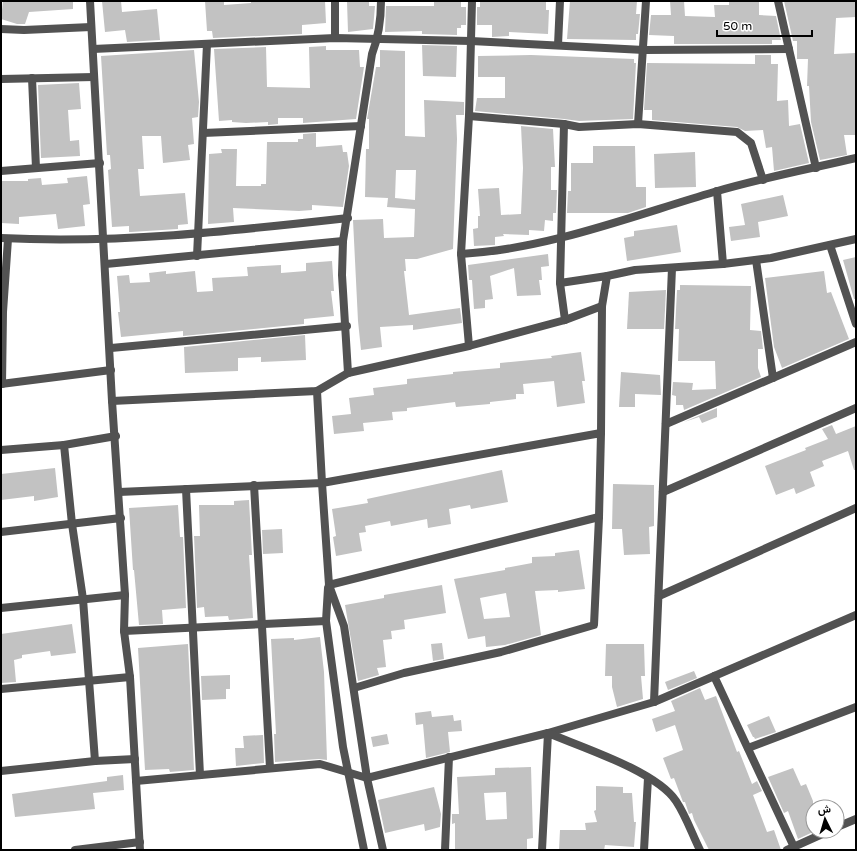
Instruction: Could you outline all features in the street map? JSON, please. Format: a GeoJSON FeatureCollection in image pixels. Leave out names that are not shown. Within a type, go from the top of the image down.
{"type":"FeatureCollection","features":[{"type":"Feature","properties":{"kind":"street"},"geometry":{"type":"LineString","coordinates":[[75,850],[140,846],[130,677],[124,631],[125,595],[121,518],[116,436],[112,401],[111,348],[90,1]]}},
{"type":"Feature","properties":{"kind":"street"},"geometry":{"type":"LineString","coordinates":[[335,1],[335,38]]}},
{"type":"Feature","properties":{"kind":"street"},"geometry":{"type":"LineString","coordinates":[[348,373],[347,326],[342,275],[343,241],[348,218],[372,54],[381,21],[381,1]]}},
{"type":"Feature","properties":{"kind":"street"},"geometry":{"type":"LineString","coordinates":[[469,346],[461,254],[469,116],[472,1]]}},
{"type":"Feature","properties":{"kind":"street"},"geometry":{"type":"LineString","coordinates":[[558,46],[560,1]]}},
{"type":"Feature","properties":{"kind":"street"},"geometry":{"type":"LineString","coordinates":[[638,124],[646,1]]}},
{"type":"Feature","properties":{"kind":"street"},"geometry":{"type":"LineString","coordinates":[[778,1],[816,168]]}},
{"type":"Feature","properties":{"kind":"street"},"geometry":{"type":"LineString","coordinates":[[1,29],[24,30],[92,27]]}},
{"type":"Feature","properties":{"kind":"street"},"geometry":{"type":"LineString","coordinates":[[93,49],[335,38],[471,42],[644,50],[789,49]]}},
{"type":"Feature","properties":{"kind":"street"},"geometry":{"type":"LineString","coordinates":[[197,256],[207,44]]}},
{"type":"Feature","properties":{"kind":"street"},"geometry":{"type":"LineString","coordinates":[[1,80],[94,77]]}},
{"type":"Feature","properties":{"kind":"street"},"geometry":{"type":"LineString","coordinates":[[32,78],[36,168]]}},
{"type":"Feature","properties":{"kind":"street"},"geometry":{"type":"LineString","coordinates":[[469,116],[564,124],[579,127],[638,124],[737,132],[751,144],[763,180]]}},
{"type":"Feature","properties":{"kind":"street"},"geometry":{"type":"LineString","coordinates":[[564,124],[560,283],[565,320]]}},
{"type":"Feature","properties":{"kind":"street"},"geometry":{"type":"LineString","coordinates":[[203,133],[361,126]]}},
{"type":"Feature","properties":{"kind":"street"},"geometry":{"type":"LineString","coordinates":[[461,254],[487,252],[562,237],[717,191],[856,158]]}},
{"type":"Feature","properties":{"kind":"street"},"geometry":{"type":"LineString","coordinates":[[1,171],[100,163]]}},
{"type":"Feature","properties":{"kind":"street"},"geometry":{"type":"LineString","coordinates":[[717,191],[723,264]]}},
{"type":"Feature","properties":{"kind":"street"},"geometry":{"type":"LineString","coordinates":[[111,370],[1,384],[5,239],[126,239],[198,234],[348,218]]}},
{"type":"Feature","properties":{"kind":"street"},"geometry":{"type":"LineString","coordinates":[[560,283],[635,270],[723,264],[756,260],[856,239]]}},
{"type":"Feature","properties":{"kind":"street"},"geometry":{"type":"LineString","coordinates":[[106,264],[343,241]]}},
{"type":"Feature","properties":{"kind":"street"},"geometry":{"type":"LineString","coordinates":[[830,245],[856,324]]}},
{"type":"Feature","properties":{"kind":"street"},"geometry":{"type":"LineString","coordinates":[[756,260],[773,378]]}},
{"type":"Feature","properties":{"kind":"street"},"geometry":{"type":"LineString","coordinates":[[654,702],[672,268]]}},
{"type":"Feature","properties":{"kind":"street"},"geometry":{"type":"LineString","coordinates":[[354,688],[404,673],[501,652],[594,626],[599,517],[602,306],[607,276]]}},
{"type":"Feature","properties":{"kind":"street"},"geometry":{"type":"LineString","coordinates":[[112,401],[317,390],[348,373],[469,346],[565,320],[602,306]]}},
{"type":"Feature","properties":{"kind":"street"},"geometry":{"type":"LineString","coordinates":[[111,348],[347,326]]}},
{"type":"Feature","properties":{"kind":"street"},"geometry":{"type":"LineString","coordinates":[[666,424],[856,342]]}},
{"type":"Feature","properties":{"kind":"street"},"geometry":{"type":"LineString","coordinates":[[317,390],[328,585],[326,620],[347,770],[364,850]]}},
{"type":"Feature","properties":{"kind":"street"},"geometry":{"type":"LineString","coordinates":[[663,492],[856,408]]}},
{"type":"Feature","properties":{"kind":"street"},"geometry":{"type":"LineString","coordinates":[[119,492],[322,483],[600,433]]}},
{"type":"Feature","properties":{"kind":"street"},"geometry":{"type":"LineString","coordinates":[[1,450],[64,445],[116,436]]}},
{"type":"Feature","properties":{"kind":"street"},"geometry":{"type":"LineString","coordinates":[[64,445],[72,524],[83,599],[95,761]]}},
{"type":"Feature","properties":{"kind":"street"},"geometry":{"type":"LineString","coordinates":[[254,485],[270,768]]}},
{"type":"Feature","properties":{"kind":"street"},"geometry":{"type":"LineString","coordinates":[[186,489],[200,775]]}},
{"type":"Feature","properties":{"kind":"street"},"geometry":{"type":"LineString","coordinates":[[659,596],[856,508]]}},
{"type":"Feature","properties":{"kind":"street"},"geometry":{"type":"LineString","coordinates":[[328,585],[599,517]]}},
{"type":"Feature","properties":{"kind":"street"},"geometry":{"type":"LineString","coordinates":[[1,532],[121,518]]}},
{"type":"Feature","properties":{"kind":"street"},"geometry":{"type":"LineString","coordinates":[[328,585],[344,626],[367,778],[383,850]]}},
{"type":"Feature","properties":{"kind":"street"},"geometry":{"type":"LineString","coordinates":[[1,608],[125,595]]}},
{"type":"Feature","properties":{"kind":"street"},"geometry":{"type":"LineString","coordinates":[[136,781],[320,764],[347,770],[367,778],[548,733],[654,702],[856,615]]}},
{"type":"Feature","properties":{"kind":"street"},"geometry":{"type":"LineString","coordinates":[[124,631],[326,620]]}},
{"type":"Feature","properties":{"kind":"street"},"geometry":{"type":"LineString","coordinates":[[714,676],[748,748],[790,848],[811,839]]}},
{"type":"Feature","properties":{"kind":"street"},"geometry":{"type":"LineString","coordinates":[[1,689],[90,682],[130,677]]}},
{"type":"Feature","properties":{"kind":"street"},"geometry":{"type":"LineString","coordinates":[[748,748],[856,707]]}},
{"type":"Feature","properties":{"kind":"street"},"geometry":{"type":"LineString","coordinates":[[548,733],[636,770],[659,785],[676,800],[700,850]]}},
{"type":"Feature","properties":{"kind":"street"},"geometry":{"type":"LineString","coordinates":[[542,850],[548,733]]}},
{"type":"Feature","properties":{"kind":"street"},"geometry":{"type":"LineString","coordinates":[[445,850],[450,758]]}},
{"type":"Feature","properties":{"kind":"street"},"geometry":{"type":"LineString","coordinates":[[1,771],[95,761],[135,759]]}},
{"type":"Feature","properties":{"kind":"street"},"geometry":{"type":"LineString","coordinates":[[644,850],[648,778]]}},
{"type":"Feature","properties":{"kind":"street"},"geometry":{"type":"LineString","coordinates":[[845,824],[856,819]]}},
{"type":"Feature","properties":{"kind":"building"},"geometry":{"type":"Polygon","coordinates":[[[3,1],[73,1],[73,9],[29,12],[25,24],[17,24],[1,19],[3,1]]]}},
{"type":"Feature","properties":{"kind":"building"},"geometry":{"type":"Polygon","coordinates":[[[102,1],[121,1],[122,12],[157,9],[160,40],[127,42],[125,30],[105,32],[102,1]]]}},
{"type":"Feature","properties":{"kind":"building"},"geometry":{"type":"Polygon","coordinates":[[[205,1],[224,1],[224,5],[251,3],[251,1],[325,1],[326,23],[302,25],[302,34],[213,38],[212,31],[207,31],[205,1]]]}},
{"type":"Feature","properties":{"kind":"building"},"geometry":{"type":"Polygon","coordinates":[[[347,1],[369,1],[369,6],[375,6],[373,29],[348,32],[347,1]]]}},
{"type":"Feature","properties":{"kind":"building"},"geometry":{"type":"Polygon","coordinates":[[[434,1],[461,1],[461,7],[466,7],[466,25],[461,25],[461,28],[457,28],[457,35],[422,34],[422,31],[385,32],[386,6],[434,6],[434,1]]]}},
{"type":"Feature","properties":{"kind":"building"},"geometry":{"type":"Polygon","coordinates":[[[480,1],[546,1],[546,10],[549,10],[548,34],[509,32],[509,36],[492,37],[492,25],[477,25],[477,7],[480,7],[480,1]]]}},
{"type":"Feature","properties":{"kind":"building"},"geometry":{"type":"Polygon","coordinates":[[[570,1],[637,1],[636,14],[640,14],[636,40],[567,39],[570,1]]]}},
{"type":"Feature","properties":{"kind":"building"},"geometry":{"type":"Polygon","coordinates":[[[670,1],[684,1],[685,16],[715,17],[714,5],[729,5],[729,1],[759,1],[759,15],[776,16],[781,40],[772,40],[772,44],[674,44],[674,36],[649,35],[651,15],[671,15],[670,1]]]}},
{"type":"Feature","properties":{"kind":"building"},"geometry":{"type":"Polygon","coordinates":[[[784,1],[856,1],[856,17],[836,18],[834,54],[856,53],[856,135],[844,135],[847,155],[820,160],[811,122],[809,86],[807,86],[808,59],[797,59],[797,41],[793,41],[784,1]]]}},
{"type":"Feature","properties":{"kind":"building"},"geometry":{"type":"Polygon","coordinates":[[[422,45],[457,46],[456,77],[423,76],[422,45]]]}},
{"type":"Feature","properties":{"kind":"building"},"geometry":{"type":"Polygon","coordinates":[[[326,46],[326,50],[359,50],[360,67],[364,67],[356,119],[303,123],[303,118],[278,118],[278,124],[268,125],[268,122],[246,123],[232,122],[232,120],[219,121],[214,49],[266,47],[267,87],[310,88],[309,47],[326,46]]]}},
{"type":"Feature","properties":{"kind":"building"},"geometry":{"type":"Polygon","coordinates":[[[194,50],[199,102],[198,117],[192,118],[194,144],[188,145],[190,160],[163,163],[161,136],[142,136],[144,169],[138,169],[140,196],[185,193],[188,224],[178,225],[178,229],[131,232],[129,232],[129,226],[112,227],[108,170],[111,169],[110,155],[107,155],[101,56],[194,50]]]}},
{"type":"Feature","properties":{"kind":"building"},"geometry":{"type":"Polygon","coordinates":[[[380,50],[405,51],[405,136],[425,137],[424,100],[464,102],[464,115],[456,115],[457,139],[453,249],[417,259],[405,259],[406,271],[404,271],[409,315],[460,308],[462,323],[413,330],[413,325],[380,327],[382,347],[361,350],[358,321],[353,220],[383,219],[384,238],[414,237],[415,209],[387,207],[388,198],[365,197],[366,149],[369,149],[369,119],[367,119],[376,67],[380,67],[380,50]],[[396,170],[395,198],[415,200],[416,170],[396,170]]]}},
{"type":"Feature","properties":{"kind":"building"},"geometry":{"type":"Polygon","coordinates":[[[531,55],[634,59],[634,63],[636,63],[633,119],[579,121],[475,111],[477,98],[505,98],[505,77],[478,77],[478,56],[531,55]]]}},
{"type":"Feature","properties":{"kind":"building"},"geometry":{"type":"Polygon","coordinates":[[[755,55],[771,55],[771,64],[778,64],[777,101],[788,100],[789,126],[800,124],[809,163],[774,171],[772,147],[766,148],[763,130],[745,131],[737,127],[652,120],[652,110],[644,110],[647,63],[755,64],[755,55]]]}},
{"type":"Feature","properties":{"kind":"building"},"geometry":{"type":"Polygon","coordinates":[[[79,83],[81,109],[68,110],[70,141],[79,140],[80,156],[41,158],[38,85],[79,83]]]}},
{"type":"Feature","properties":{"kind":"building"},"geometry":{"type":"Polygon","coordinates":[[[521,126],[553,129],[555,167],[551,167],[551,190],[557,190],[556,213],[553,213],[553,221],[545,220],[544,231],[529,230],[529,235],[503,234],[504,236],[495,237],[495,245],[474,246],[473,229],[478,228],[478,216],[480,216],[478,189],[499,188],[501,215],[521,214],[523,168],[521,126]]]}},
{"type":"Feature","properties":{"kind":"building"},"geometry":{"type":"Polygon","coordinates":[[[316,133],[316,147],[342,145],[343,152],[347,152],[349,166],[343,207],[312,205],[312,210],[299,211],[233,208],[234,222],[208,224],[209,154],[222,153],[221,149],[237,149],[236,186],[261,186],[261,184],[266,184],[267,142],[298,142],[298,139],[303,139],[303,134],[316,133]]]}},
{"type":"Feature","properties":{"kind":"building"},"geometry":{"type":"Polygon","coordinates":[[[593,146],[635,146],[636,187],[646,187],[646,207],[628,213],[567,213],[568,191],[571,191],[571,163],[593,163],[593,146]]]}},
{"type":"Feature","properties":{"kind":"building"},"geometry":{"type":"Polygon","coordinates":[[[695,152],[696,187],[655,188],[654,154],[695,152]]]}},
{"type":"Feature","properties":{"kind":"building"},"geometry":{"type":"Polygon","coordinates":[[[87,176],[90,204],[83,205],[85,226],[58,229],[56,214],[19,217],[19,224],[1,223],[1,181],[28,181],[28,179],[41,178],[42,185],[68,183],[67,178],[87,176]]]}},
{"type":"Feature","properties":{"kind":"building"},"geometry":{"type":"Polygon","coordinates":[[[783,195],[788,216],[758,222],[760,237],[731,241],[729,227],[745,225],[741,204],[783,195]]]}},
{"type":"Feature","properties":{"kind":"building"},"geometry":{"type":"Polygon","coordinates":[[[677,225],[681,252],[627,261],[624,238],[634,236],[634,231],[677,225]]]}},
{"type":"Feature","properties":{"kind":"building"},"geometry":{"type":"Polygon","coordinates":[[[548,254],[549,266],[541,267],[542,280],[539,280],[541,295],[517,296],[514,268],[490,276],[493,299],[485,300],[485,308],[474,309],[472,280],[469,280],[468,265],[548,254]]]}},
{"type":"Feature","properties":{"kind":"building"},"geometry":{"type":"Polygon","coordinates":[[[856,257],[856,299],[854,299],[843,260],[856,257]]]}},
{"type":"Feature","properties":{"kind":"building"},"geometry":{"type":"Polygon","coordinates":[[[332,261],[334,291],[331,291],[334,316],[304,319],[304,324],[183,336],[183,331],[121,337],[118,312],[120,312],[117,276],[129,275],[130,283],[150,282],[149,273],[166,271],[166,274],[195,271],[197,292],[213,291],[212,278],[248,276],[247,267],[281,265],[281,273],[306,271],[306,263],[332,261]]]}},
{"type":"Feature","properties":{"kind":"building"},"geometry":{"type":"Polygon","coordinates":[[[824,271],[827,293],[831,292],[849,339],[782,368],[774,347],[765,278],[824,271]]]}},
{"type":"Feature","properties":{"kind":"building"},"geometry":{"type":"Polygon","coordinates":[[[680,285],[751,286],[750,330],[761,331],[763,349],[758,349],[758,368],[761,377],[684,410],[683,405],[676,405],[676,396],[672,395],[673,382],[693,383],[692,390],[716,389],[715,361],[678,361],[679,329],[675,329],[677,290],[680,290],[680,285]]]}},
{"type":"Feature","properties":{"kind":"building"},"geometry":{"type":"Polygon","coordinates":[[[666,290],[664,329],[627,329],[629,292],[666,290]]]}},
{"type":"Feature","properties":{"kind":"building"},"geometry":{"type":"Polygon","coordinates":[[[305,335],[306,360],[261,362],[261,357],[238,358],[238,371],[185,373],[184,347],[305,335]]]}},
{"type":"Feature","properties":{"kind":"building"},"geometry":{"type":"Polygon","coordinates":[[[581,352],[585,381],[582,381],[585,403],[557,407],[554,381],[523,384],[524,394],[516,394],[516,399],[490,402],[490,404],[456,407],[455,402],[407,408],[407,411],[392,412],[393,420],[363,423],[364,431],[334,434],[332,416],[351,414],[349,398],[374,395],[373,388],[407,384],[407,379],[453,374],[453,372],[500,368],[500,363],[552,358],[551,356],[581,352]]]}},
{"type":"Feature","properties":{"kind":"building"},"geometry":{"type":"Polygon","coordinates":[[[621,372],[660,375],[661,395],[635,394],[635,407],[619,407],[621,372]]]}},
{"type":"Feature","properties":{"kind":"building"},"geometry":{"type":"Polygon","coordinates":[[[717,408],[717,417],[702,423],[699,417],[684,422],[717,408]]]}},
{"type":"Feature","properties":{"kind":"building"},"geometry":{"type":"Polygon","coordinates":[[[832,425],[836,434],[856,426],[856,470],[854,470],[848,451],[822,461],[824,466],[810,472],[815,486],[796,494],[794,488],[776,495],[765,466],[806,450],[805,448],[828,439],[822,429],[832,425]]]}},
{"type":"Feature","properties":{"kind":"building"},"geometry":{"type":"Polygon","coordinates":[[[55,468],[58,497],[34,501],[34,496],[1,500],[1,474],[55,468]]]}},
{"type":"Feature","properties":{"kind":"building"},"geometry":{"type":"Polygon","coordinates":[[[502,470],[508,502],[471,509],[470,505],[449,509],[451,524],[428,528],[427,519],[391,526],[390,521],[365,526],[366,532],[359,533],[362,551],[336,556],[333,537],[336,536],[332,509],[368,503],[367,499],[502,470]]]}},
{"type":"Feature","properties":{"kind":"building"},"geometry":{"type":"Polygon","coordinates":[[[613,484],[654,485],[654,526],[649,527],[650,554],[624,555],[622,529],[612,529],[613,484]]]}},
{"type":"Feature","properties":{"kind":"building"},"geometry":{"type":"Polygon","coordinates":[[[249,500],[252,555],[249,555],[253,618],[229,620],[228,616],[205,617],[204,607],[197,608],[194,536],[200,536],[199,505],[234,505],[234,501],[249,500]]]}},
{"type":"Feature","properties":{"kind":"building"},"geometry":{"type":"Polygon","coordinates":[[[178,505],[180,537],[183,537],[186,608],[162,610],[163,624],[139,625],[133,570],[129,508],[178,505]]]}},
{"type":"Feature","properties":{"kind":"building"},"geometry":{"type":"Polygon","coordinates":[[[282,529],[283,553],[263,554],[262,530],[282,529]]]}},
{"type":"Feature","properties":{"kind":"building"},"geometry":{"type":"Polygon","coordinates":[[[579,550],[585,589],[558,592],[558,590],[535,591],[541,635],[505,645],[486,647],[485,636],[468,639],[454,579],[505,570],[505,568],[532,563],[532,557],[555,556],[555,553],[579,550]],[[506,593],[480,598],[484,619],[510,617],[506,593]]]}},
{"type":"Feature","properties":{"kind":"building"},"geometry":{"type":"Polygon","coordinates":[[[442,585],[446,613],[404,620],[405,629],[391,631],[392,639],[383,640],[386,667],[377,668],[379,675],[358,681],[345,605],[384,598],[384,595],[442,585]]]}},
{"type":"Feature","properties":{"kind":"building"},"geometry":{"type":"Polygon","coordinates":[[[72,624],[76,653],[51,656],[50,651],[22,655],[22,658],[14,660],[16,682],[1,683],[1,634],[72,624]]]}},
{"type":"Feature","properties":{"kind":"building"},"geometry":{"type":"Polygon","coordinates":[[[320,637],[324,672],[327,760],[319,759],[275,762],[274,734],[276,734],[271,639],[294,638],[294,640],[320,637]]]}},
{"type":"Feature","properties":{"kind":"building"},"geometry":{"type":"Polygon","coordinates":[[[442,643],[444,659],[433,661],[431,644],[442,643]]]}},
{"type":"Feature","properties":{"kind":"building"},"geometry":{"type":"Polygon","coordinates":[[[188,644],[194,770],[170,772],[169,769],[145,770],[138,648],[188,644]]]}},
{"type":"Feature","properties":{"kind":"building"},"geometry":{"type":"Polygon","coordinates":[[[606,644],[644,644],[645,676],[641,676],[643,699],[617,707],[612,687],[612,676],[605,676],[606,644]]]}},
{"type":"Feature","properties":{"kind":"building"},"geometry":{"type":"Polygon","coordinates":[[[694,671],[697,678],[668,690],[665,682],[694,671]]]}},
{"type":"Feature","properties":{"kind":"building"},"geometry":{"type":"Polygon","coordinates":[[[230,675],[230,689],[226,689],[226,699],[202,700],[201,676],[230,675]]]}},
{"type":"Feature","properties":{"kind":"building"},"geometry":{"type":"Polygon","coordinates":[[[700,688],[705,700],[716,696],[737,752],[739,751],[752,784],[757,781],[762,791],[753,795],[767,832],[774,830],[781,850],[709,850],[692,813],[689,814],[685,802],[683,802],[674,778],[671,779],[663,758],[683,750],[675,725],[656,732],[652,719],[675,711],[671,701],[700,688]]]}},
{"type":"Feature","properties":{"kind":"building"},"geometry":{"type":"Polygon","coordinates":[[[431,711],[432,717],[453,715],[454,721],[461,720],[462,731],[448,732],[450,752],[426,758],[423,724],[416,725],[415,713],[431,711]]]}},
{"type":"Feature","properties":{"kind":"building"},"geometry":{"type":"Polygon","coordinates":[[[769,716],[776,732],[755,739],[747,725],[769,716]]]}},
{"type":"Feature","properties":{"kind":"building"},"geometry":{"type":"Polygon","coordinates":[[[387,734],[389,744],[373,747],[371,737],[387,734]]]}},
{"type":"Feature","properties":{"kind":"building"},"geometry":{"type":"Polygon","coordinates":[[[263,735],[264,763],[236,766],[235,748],[244,748],[243,736],[263,735]]]}},
{"type":"Feature","properties":{"kind":"building"},"geometry":{"type":"Polygon","coordinates":[[[531,767],[533,838],[527,839],[527,850],[455,850],[455,823],[452,824],[452,814],[459,814],[457,777],[495,775],[495,768],[531,767]],[[506,792],[484,793],[486,820],[507,819],[506,792]]]}},
{"type":"Feature","properties":{"kind":"building"},"geometry":{"type":"Polygon","coordinates":[[[793,768],[801,786],[806,784],[812,799],[805,799],[805,836],[798,839],[788,811],[784,813],[768,777],[793,768]]]}},
{"type":"Feature","properties":{"kind":"building"},"geometry":{"type":"Polygon","coordinates":[[[123,775],[124,790],[93,793],[95,809],[15,817],[12,794],[107,781],[107,777],[123,775]]]}},
{"type":"Feature","properties":{"kind":"building"},"geometry":{"type":"Polygon","coordinates":[[[596,786],[623,787],[623,793],[632,793],[634,822],[636,822],[634,847],[605,845],[604,850],[559,850],[560,830],[586,830],[585,823],[597,822],[594,811],[596,810],[596,786]]]}},
{"type":"Feature","properties":{"kind":"building"},"geometry":{"type":"Polygon","coordinates":[[[434,787],[441,814],[440,827],[425,831],[424,824],[385,833],[378,800],[434,787]]]}}]}
